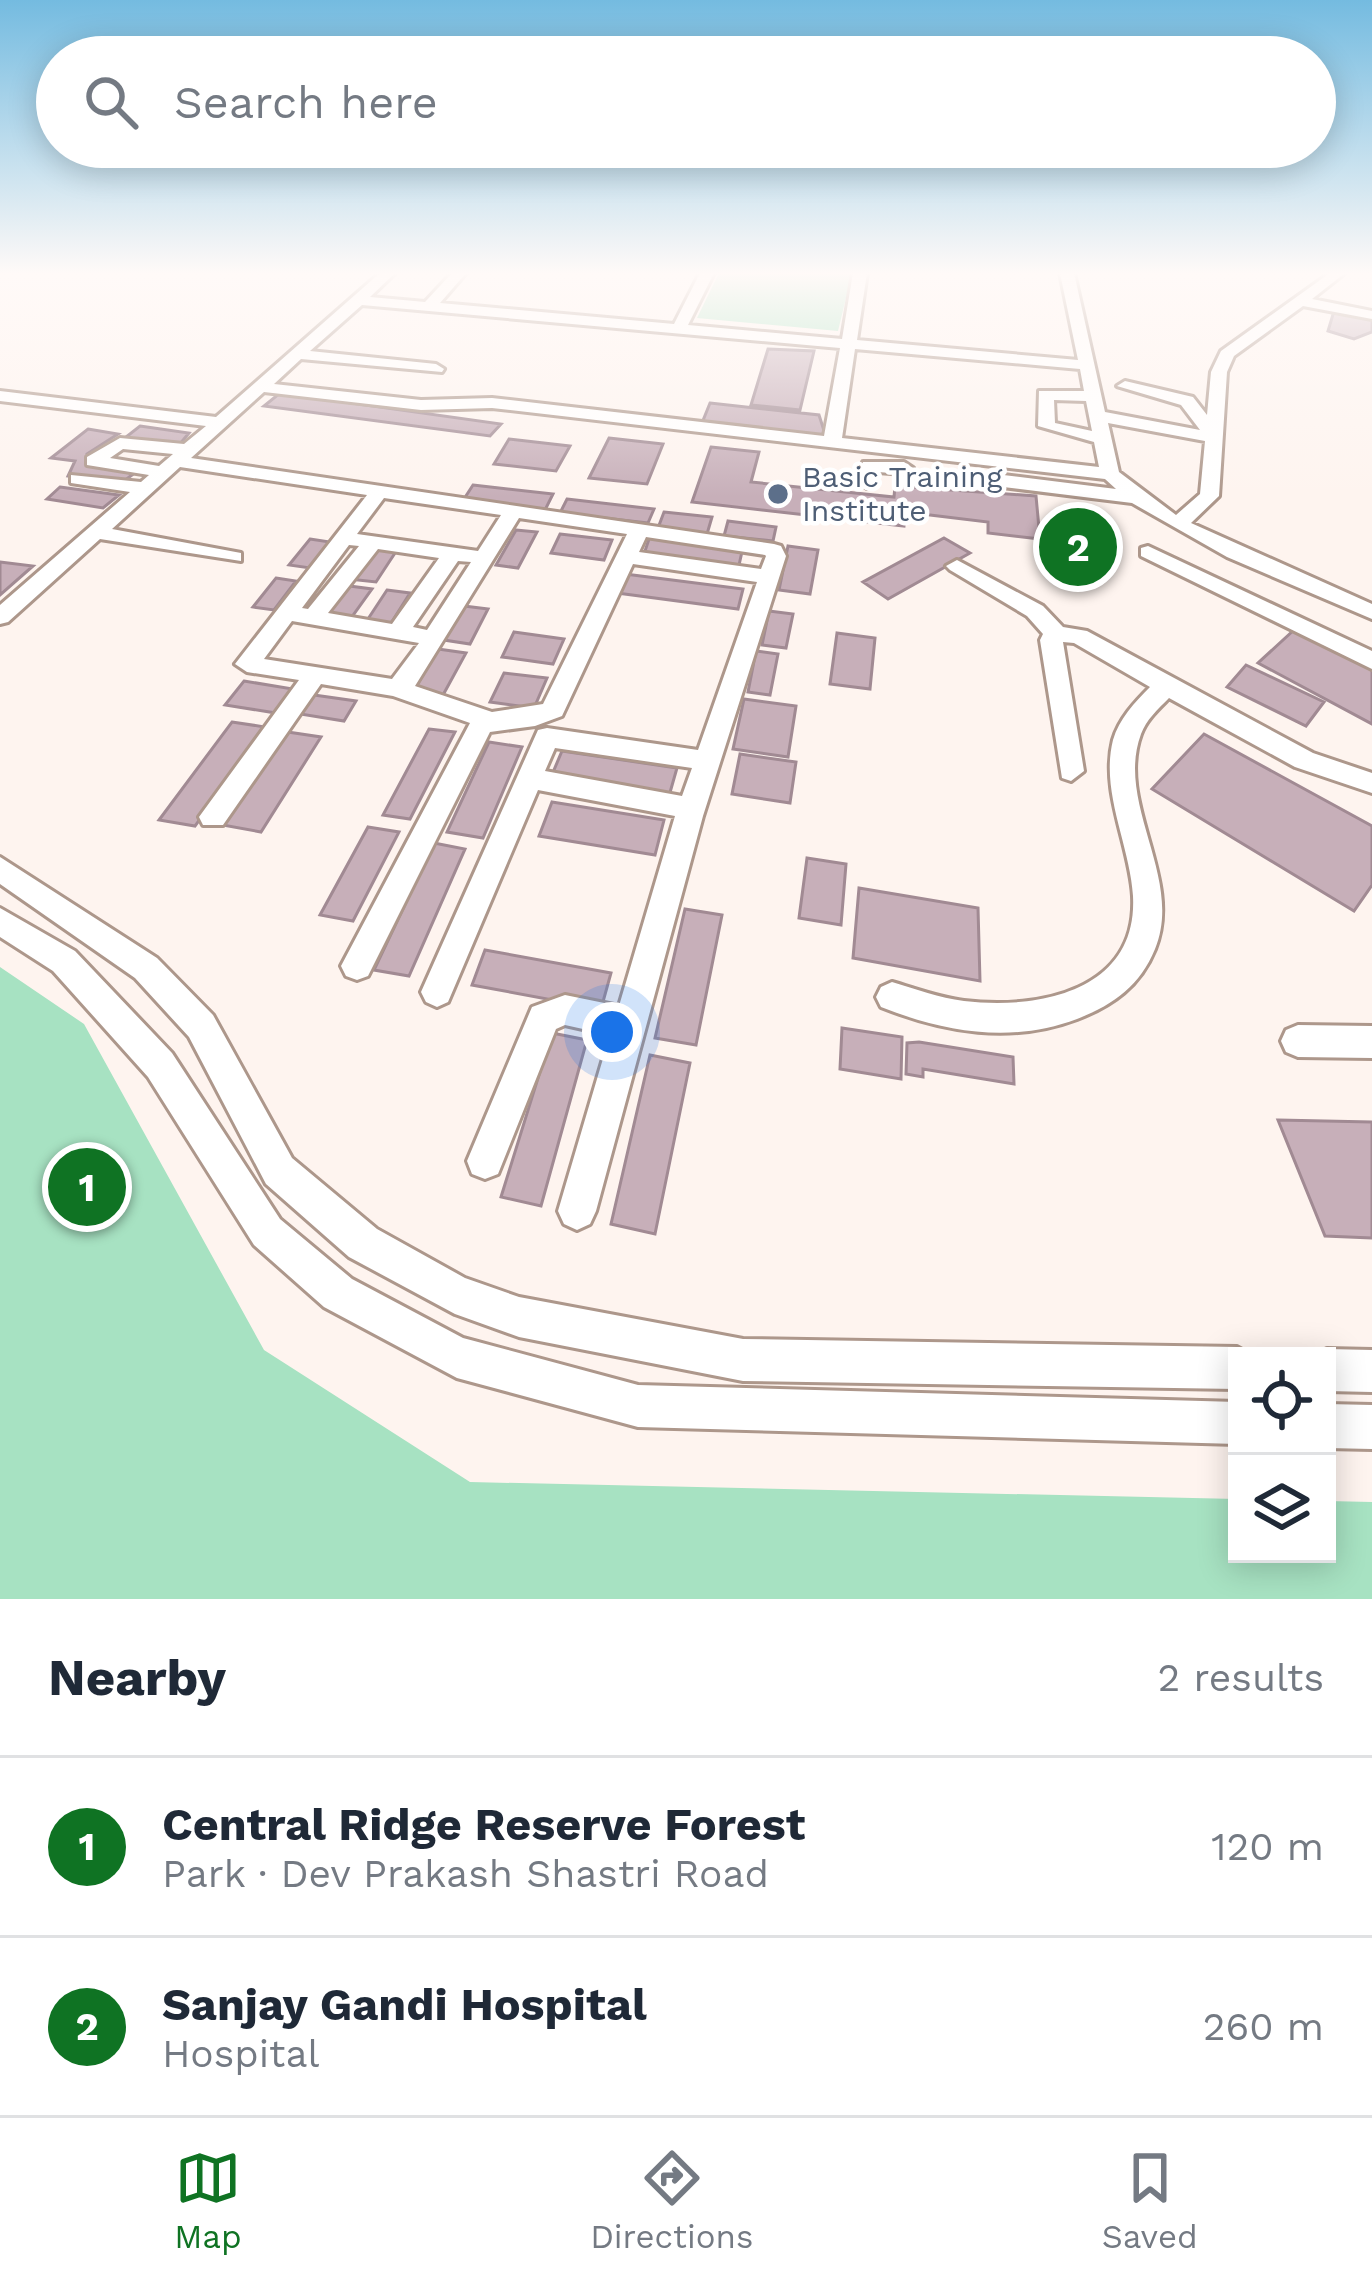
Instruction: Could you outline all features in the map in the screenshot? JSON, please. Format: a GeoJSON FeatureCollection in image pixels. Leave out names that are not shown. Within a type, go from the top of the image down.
{"type":"FeatureCollection","features":[{"type":"Feature","properties":{"kind":"street"},"geometry":{"type":"LineString","coordinates":[[0,617],[304,348]]}},
{"type":"Feature","properties":{"kind":"street"},"geometry":{"type":"LineString","coordinates":[[832,444],[845,348]]}},
{"type":"Feature","properties":{"kind":"street"},"geometry":{"type":"LineString","coordinates":[[904,348],[1083,365]]}},
{"type":"Feature","properties":{"kind":"street"},"geometry":{"type":"LineString","coordinates":[[1080,348],[1110,474],[1134,497],[1179,523],[1372,612]]}},
{"type":"Feature","properties":{"kind":"street"},"geometry":{"type":"LineString","coordinates":[[1179,523],[1209,496],[1219,372],[1236,348]]}},
{"type":"Feature","properties":{"kind":"street"},"geometry":{"type":"LineString","coordinates":[[297,354],[436,369]]}},
{"type":"Feature","properties":{"kind":"street"},"geometry":{"type":"LineString","coordinates":[[1125,386],[1187,400],[1212,435]]}},
{"type":"Feature","properties":{"kind":"street"},"geometry":{"type":"LineString","coordinates":[[259,387],[421,405],[492,403],[1110,474]]}},
{"type":"Feature","properties":{"kind":"street"},"geometry":{"type":"LineString","coordinates":[[1100,438],[1047,426],[1045,395],[1212,435]]}},
{"type":"Feature","properties":{"kind":"street"},"geometry":{"type":"LineString","coordinates":[[0,396],[218,422]]}},
{"type":"Feature","properties":{"kind":"street"},"geometry":{"type":"LineString","coordinates":[[175,461],[764,546],[776,556],[692,808],[577,1211]]}},
{"type":"Feature","properties":{"kind":"street"},"geometry":{"type":"LineString","coordinates":[[867,482],[874,464],[1134,497]]}},
{"type":"Feature","properties":{"kind":"street"},"geometry":{"type":"LineString","coordinates":[[78,479],[145,488]]}},
{"type":"Feature","properties":{"kind":"street"},"geometry":{"type":"LineString","coordinates":[[379,492],[247,664],[396,688],[488,720],[533,719],[553,710],[640,528]]}},
{"type":"Feature","properties":{"kind":"street"},"geometry":{"type":"LineString","coordinates":[[396,688],[406,680],[514,511]]}},
{"type":"Feature","properties":{"kind":"street"},"geometry":{"type":"LineString","coordinates":[[95,532],[234,557]]}},
{"type":"Feature","properties":{"kind":"street"},"geometry":{"type":"LineString","coordinates":[[342,538],[484,558]]}},
{"type":"Feature","properties":{"kind":"street"},"geometry":{"type":"LineString","coordinates":[[313,617],[373,542]]}},
{"type":"Feature","properties":{"kind":"street"},"geometry":{"type":"LineString","coordinates":[[1148,552],[1372,661]]}},
{"type":"Feature","properties":{"kind":"street"},"geometry":{"type":"LineString","coordinates":[[398,632],[454,553]]}},
{"type":"Feature","properties":{"kind":"street"},"geometry":{"type":"LineString","coordinates":[[627,556],[769,577]]}},
{"type":"Feature","properties":{"kind":"street"},"geometry":{"type":"LineString","coordinates":[[957,566],[1035,611],[1055,634],[1079,636],[1304,760],[1372,782]]}},
{"type":"Feature","properties":{"kind":"street"},"geometry":{"type":"LineString","coordinates":[[284,612],[432,638]]}},
{"type":"Feature","properties":{"kind":"street"},"geometry":{"type":"LineString","coordinates":[[1055,634],[1051,640],[1071,771]]}},
{"type":"Feature","properties":{"kind":"street"},"geometry":{"type":"LineString","coordinates":[[213,817],[314,677]]}},
{"type":"Feature","properties":{"kind":"street"},"geometry":{"type":"LineString","coordinates":[[892,997],[964,1016],[1022,1018],[1085,1005],[1126,976],[1148,930],[1148,899],[1131,830],[1125,742],[1139,713],[1166,686]]}},
{"type":"Feature","properties":{"kind":"street"},"geometry":{"type":"LineString","coordinates":[[358,966],[488,720]]}},
{"type":"Feature","properties":{"kind":"street"},"geometry":{"type":"LineString","coordinates":[[437,992],[547,737],[707,761]]}},
{"type":"Feature","properties":{"kind":"street"},"geometry":{"type":"LineString","coordinates":[[529,778],[692,808]]}},
{"type":"Feature","properties":{"kind":"street"},"geometry":{"type":"LineString","coordinates":[[0,869],[146,968],[201,1026],[279,1171],[363,1243],[455,1294],[519,1317],[743,1360],[1228,1369]]}},
{"type":"Feature","properties":{"kind":"street"},"geometry":{"type":"LineString","coordinates":[[0,921],[64,961],[160,1065],[267,1232],[338,1293],[457,1357],[638,1406],[1228,1423]]}},
{"type":"Feature","properties":{"kind":"street"},"geometry":{"type":"LineString","coordinates":[[485,1161],[544,1018],[566,1010],[631,1024]]}},
{"type":"Feature","properties":{"kind":"street"},"geometry":{"type":"LineString","coordinates":[[1298,1041],[1372,1042]]}},
{"type":"Feature","properties":{"kind":"street"},"geometry":{"type":"LineString","coordinates":[[1336,1370],[1372,1371]]}},
{"type":"Feature","properties":{"kind":"street"},"geometry":{"type":"LineString","coordinates":[[1336,1426],[1372,1427]]}},
{"type":"Feature","properties":{"kind":"green space"},"geometry":{"type":"Polygon","coordinates":[[[0,967],[84,1024],[264,1350],[470,1482],[1228,1499],[1228,1563],[1336,1563],[1336,1501],[1372,1502],[1372,1599],[0,1599],[0,967]]]}},
{"type":"Feature","properties":{"kind":"building"},"geometry":{"type":"Polygon","coordinates":[[[768,349],[814,351],[800,410],[751,405],[768,349]]]}},
{"type":"Feature","properties":{"kind":"building"},"geometry":{"type":"Polygon","coordinates":[[[280,393],[501,424],[490,436],[264,406],[280,393]]]}},
{"type":"Feature","properties":{"kind":"building"},"geometry":{"type":"Polygon","coordinates":[[[710,403],[819,415],[827,440],[700,428],[710,403]]]}},
{"type":"Feature","properties":{"kind":"building"},"geometry":{"type":"Polygon","coordinates":[[[140,426],[189,433],[179,445],[126,437],[140,426]]]}},
{"type":"Feature","properties":{"kind":"building"},"geometry":{"type":"Polygon","coordinates":[[[88,429],[118,434],[87,454],[88,463],[139,470],[121,483],[68,476],[75,461],[51,458],[88,429]]]}},
{"type":"Feature","properties":{"kind":"building"},"geometry":{"type":"Polygon","coordinates":[[[609,438],[663,444],[647,484],[589,478],[609,438]]]}},
{"type":"Feature","properties":{"kind":"building"},"geometry":{"type":"Polygon","coordinates":[[[509,439],[570,446],[556,471],[494,464],[509,439]]]}},
{"type":"Feature","properties":{"kind":"building","name":"Basic Training Institute"},"geometry":{"type":"Polygon","coordinates":[[[711,447],[759,452],[751,482],[894,497],[895,486],[1036,496],[1040,539],[988,533],[988,522],[905,512],[904,526],[692,502],[711,447]]]}},
{"type":"Feature","properties":{"kind":"building"},"geometry":{"type":"Polygon","coordinates":[[[473,485],[553,494],[544,512],[462,502],[473,485]]]}},
{"type":"Feature","properties":{"kind":"building"},"geometry":{"type":"Polygon","coordinates":[[[60,487],[119,495],[103,508],[47,499],[60,487]]]}},
{"type":"Feature","properties":{"kind":"building"},"geometry":{"type":"Polygon","coordinates":[[[567,499],[654,509],[648,523],[560,513],[567,499]]]}},
{"type":"Feature","properties":{"kind":"building"},"geometry":{"type":"Polygon","coordinates":[[[664,512],[712,517],[707,534],[658,528],[664,512]]]}},
{"type":"Feature","properties":{"kind":"building"},"geometry":{"type":"Polygon","coordinates":[[[728,521],[776,527],[773,541],[724,536],[728,521]]]}},
{"type":"Feature","properties":{"kind":"building"},"geometry":{"type":"Polygon","coordinates":[[[516,530],[537,532],[518,568],[496,565],[516,530]]]}},
{"type":"Feature","properties":{"kind":"building"},"geometry":{"type":"Polygon","coordinates":[[[560,534],[612,540],[604,560],[551,553],[560,534]]]}},
{"type":"Feature","properties":{"kind":"building"},"geometry":{"type":"Polygon","coordinates":[[[650,536],[743,547],[739,565],[644,554],[650,536]]]}},
{"type":"Feature","properties":{"kind":"building"},"geometry":{"type":"Polygon","coordinates":[[[944,538],[970,553],[888,599],[863,582],[944,538]]]}},
{"type":"Feature","properties":{"kind":"building"},"geometry":{"type":"Polygon","coordinates":[[[310,539],[330,542],[310,568],[289,565],[310,539]]]}},
{"type":"Feature","properties":{"kind":"building"},"geometry":{"type":"Polygon","coordinates":[[[788,546],[818,550],[810,594],[779,590],[788,546]]]}},
{"type":"Feature","properties":{"kind":"building"},"geometry":{"type":"Polygon","coordinates":[[[372,547],[397,550],[376,582],[349,579],[372,547]]]}},
{"type":"Feature","properties":{"kind":"building"},"geometry":{"type":"Polygon","coordinates":[[[0,562],[33,566],[0,595],[0,562]]]}},
{"type":"Feature","properties":{"kind":"building"},"geometry":{"type":"Polygon","coordinates":[[[625,574],[743,589],[738,609],[617,593],[625,574]]]}},
{"type":"Feature","properties":{"kind":"building"},"geometry":{"type":"Polygon","coordinates":[[[276,578],[296,581],[274,610],[253,607],[276,578]]]}},
{"type":"Feature","properties":{"kind":"building"},"geometry":{"type":"Polygon","coordinates":[[[342,585],[372,589],[349,621],[318,617],[342,585]]]}},
{"type":"Feature","properties":{"kind":"building"},"geometry":{"type":"Polygon","coordinates":[[[387,590],[410,593],[388,628],[364,625],[387,590]]]}},
{"type":"Feature","properties":{"kind":"building"},"geometry":{"type":"Polygon","coordinates":[[[464,606],[488,609],[470,644],[444,640],[464,606]]]}},
{"type":"Feature","properties":{"kind":"building"},"geometry":{"type":"Polygon","coordinates":[[[769,611],[793,614],[786,648],[762,645],[769,611]]]}},
{"type":"Feature","properties":{"kind":"building"},"geometry":{"type":"Polygon","coordinates":[[[1295,629],[1372,668],[1372,724],[1258,663],[1295,629]]]}},
{"type":"Feature","properties":{"kind":"building"},"geometry":{"type":"Polygon","coordinates":[[[514,632],[564,639],[553,664],[502,657],[514,632]]]}},
{"type":"Feature","properties":{"kind":"building"},"geometry":{"type":"Polygon","coordinates":[[[837,633],[875,638],[870,689],[830,684],[837,633]]]}},
{"type":"Feature","properties":{"kind":"building"},"geometry":{"type":"Polygon","coordinates":[[[438,649],[466,653],[443,695],[414,690],[438,649]]]}},
{"type":"Feature","properties":{"kind":"building"},"geometry":{"type":"Polygon","coordinates":[[[756,651],[778,654],[770,695],[748,692],[756,651]]]}},
{"type":"Feature","properties":{"kind":"building"},"geometry":{"type":"Polygon","coordinates":[[[1246,665],[1324,702],[1306,726],[1227,687],[1246,665]]]}},
{"type":"Feature","properties":{"kind":"building"},"geometry":{"type":"Polygon","coordinates":[[[504,673],[547,678],[534,708],[490,702],[504,673]]]}},
{"type":"Feature","properties":{"kind":"building"},"geometry":{"type":"Polygon","coordinates":[[[244,681],[293,689],[276,713],[225,705],[244,681]]]}},
{"type":"Feature","properties":{"kind":"building"},"geometry":{"type":"Polygon","coordinates":[[[307,694],[356,701],[344,721],[294,713],[307,694]]]}},
{"type":"Feature","properties":{"kind":"building"},"geometry":{"type":"Polygon","coordinates":[[[744,699],[796,706],[788,757],[733,749],[744,699]]]}},
{"type":"Feature","properties":{"kind":"building"},"geometry":{"type":"Polygon","coordinates":[[[232,722],[265,727],[195,826],[159,820],[232,722]]]}},
{"type":"Feature","properties":{"kind":"building"},"geometry":{"type":"Polygon","coordinates":[[[429,729],[455,732],[410,819],[383,815],[429,729]]]}},
{"type":"Feature","properties":{"kind":"building"},"geometry":{"type":"Polygon","coordinates":[[[281,731],[321,737],[261,832],[217,824],[281,731]]]}},
{"type":"Feature","properties":{"kind":"building"},"geometry":{"type":"Polygon","coordinates":[[[1204,734],[1372,826],[1372,885],[1354,911],[1152,789],[1204,734]]]}},
{"type":"Feature","properties":{"kind":"building"},"geometry":{"type":"Polygon","coordinates":[[[489,742],[522,747],[483,838],[447,832],[489,742]]]}},
{"type":"Feature","properties":{"kind":"building"},"geometry":{"type":"Polygon","coordinates":[[[562,751],[677,768],[669,796],[551,777],[562,751]]]}},
{"type":"Feature","properties":{"kind":"building"},"geometry":{"type":"Polygon","coordinates":[[[740,754],[796,762],[790,803],[732,794],[740,754]]]}},
{"type":"Feature","properties":{"kind":"building"},"geometry":{"type":"Polygon","coordinates":[[[552,802],[664,820],[655,855],[539,836],[552,802]]]}},
{"type":"Feature","properties":{"kind":"building"},"geometry":{"type":"Polygon","coordinates":[[[368,827],[399,832],[353,921],[320,915],[368,827]]]}},
{"type":"Feature","properties":{"kind":"building"},"geometry":{"type":"Polygon","coordinates":[[[434,843],[465,849],[409,976],[374,970],[434,843]]]}},
{"type":"Feature","properties":{"kind":"building"},"geometry":{"type":"Polygon","coordinates":[[[807,858],[846,864],[841,925],[799,918],[807,858]]]}},
{"type":"Feature","properties":{"kind":"building"},"geometry":{"type":"Polygon","coordinates":[[[859,888],[978,908],[980,981],[853,958],[859,888]]]}},
{"type":"Feature","properties":{"kind":"building"},"geometry":{"type":"Polygon","coordinates":[[[685,909],[722,915],[696,1045],[655,1038],[685,909]]]}},
{"type":"Feature","properties":{"kind":"building"},"geometry":{"type":"Polygon","coordinates":[[[485,950],[611,973],[601,1009],[472,985],[485,950]]]}},
{"type":"Feature","properties":{"kind":"building"},"geometry":{"type":"Polygon","coordinates":[[[842,1028],[902,1037],[901,1079],[840,1069],[842,1028]]]}},
{"type":"Feature","properties":{"kind":"building"},"geometry":{"type":"Polygon","coordinates":[[[552,1033],[587,1040],[541,1206],[501,1197],[552,1033]]]}},
{"type":"Feature","properties":{"kind":"building"},"geometry":{"type":"Polygon","coordinates":[[[907,1043],[1013,1057],[1014,1084],[923,1069],[923,1077],[906,1074],[907,1043]]]}},
{"type":"Feature","properties":{"kind":"building"},"geometry":{"type":"Polygon","coordinates":[[[650,1055],[690,1063],[655,1234],[611,1224],[650,1055]]]}},
{"type":"Feature","properties":{"kind":"building"},"geometry":{"type":"Polygon","coordinates":[[[1278,1120],[1372,1122],[1372,1238],[1325,1236],[1278,1120]]]}},
{"type":"Feature","properties":{"kind":"place","name":"Basic Training Institute"},"geometry":{"type":"Point","coordinates":[778,494]}},
{"type":"Feature","properties":{"kind":"place","name":"Sanjay Gandi Hospital"},"geometry":{"type":"Point","coordinates":[1078,547]}},
{"type":"Feature","properties":{"kind":"place","name":"Central Ridge Reserve Forest"},"geometry":{"type":"Point","coordinates":[87,1187]}}]}
